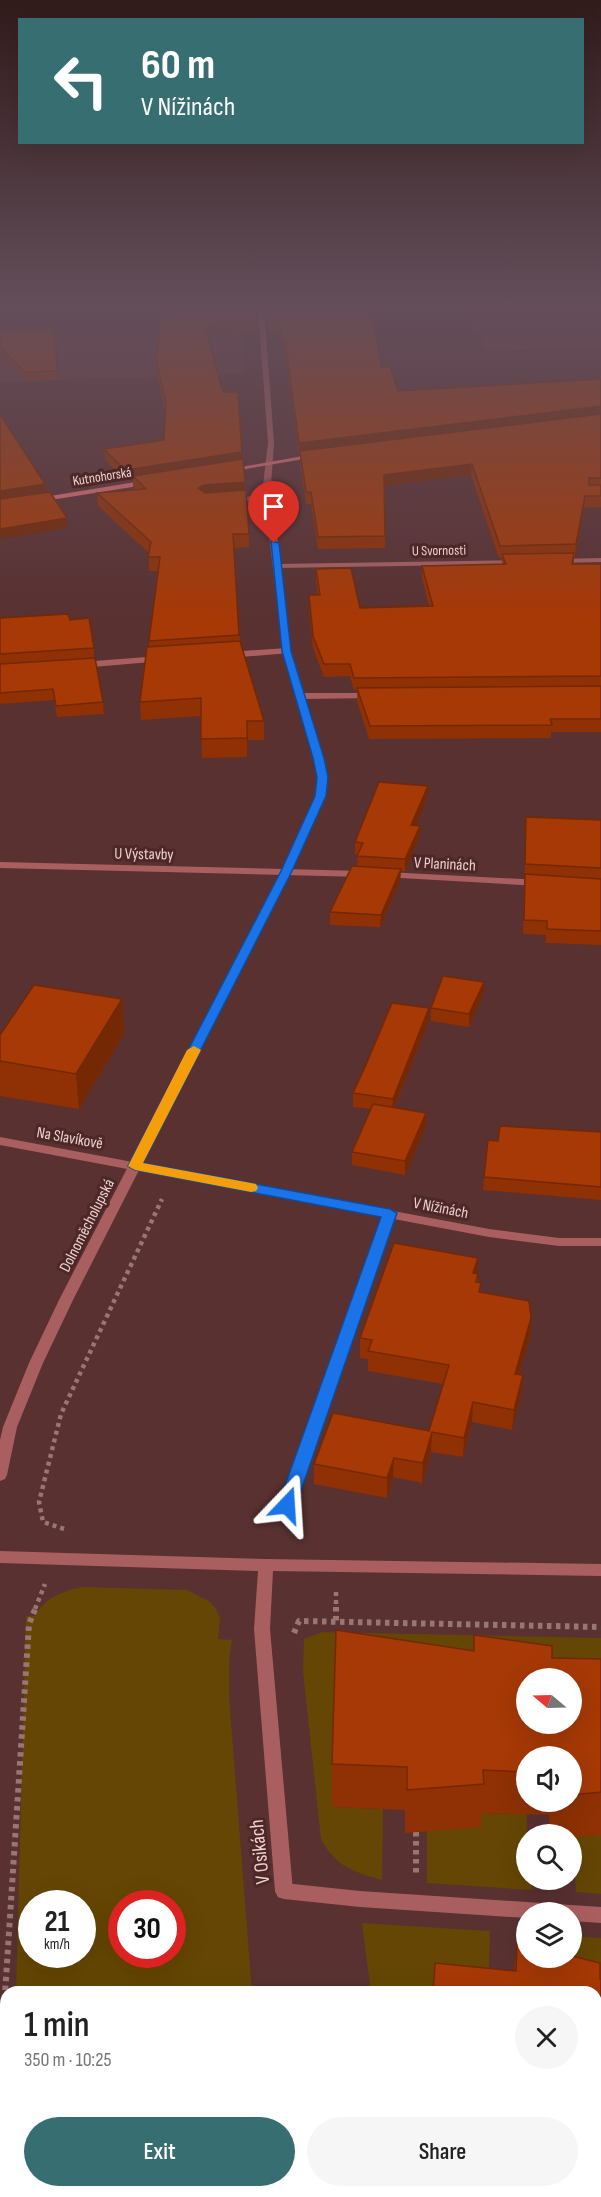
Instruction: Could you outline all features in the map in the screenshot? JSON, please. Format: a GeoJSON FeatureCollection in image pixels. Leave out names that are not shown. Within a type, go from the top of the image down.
{"type":"FeatureCollection","features":[{"type":"Feature","properties":{"kind":"main road"},"geometry":{"type":"LineString","coordinates":[[225,471],[322,455]]}},
{"type":"Feature","properties":{"kind":"main road","name":"Kutnohorská"},"geometry":{"type":"LineString","coordinates":[[30,501],[155,481]]}},
{"type":"Feature","properties":{"kind":"street","name":"Dolnoměcholupská"},"geometry":{"type":"LineString","coordinates":[[0,1474],[10,1427],[36,1363],[286,871],[320,796],[322,777],[286,651],[269,497],[271,443],[269,411]]}},
{"type":"Feature","properties":{"kind":"street"},"geometry":{"type":"LineString","coordinates":[[217,501],[269,497]]}},
{"type":"Feature","properties":{"kind":"street"},"geometry":{"type":"LineString","coordinates":[[542,561],[601,560]]}},
{"type":"Feature","properties":{"kind":"street","name":"U Svornosti"},"geometry":{"type":"LineString","coordinates":[[277,566],[530,561]]}},
{"type":"Feature","properties":{"kind":"street"},"geometry":{"type":"LineString","coordinates":[[213,656],[286,651]]}},
{"type":"Feature","properties":{"kind":"street"},"geometry":{"type":"LineString","coordinates":[[71,665],[165,659]]}},
{"type":"Feature","properties":{"kind":"street"},"geometry":{"type":"LineString","coordinates":[[300,696],[388,696]]}},
{"type":"Feature","properties":{"kind":"street","name":"U Výstavby"},"geometry":{"type":"LineString","coordinates":[[0,865],[286,871]]}},
{"type":"Feature","properties":{"kind":"street","name":"V Planinách"},"geometry":{"type":"LineString","coordinates":[[286,871],[554,884]]}},
{"type":"Feature","properties":{"kind":"street","name":"Na Slavíkově"},"geometry":{"type":"LineString","coordinates":[[0,1141],[135,1166]]}},
{"type":"Feature","properties":{"kind":"street","name":"V Nížinách"},"geometry":{"type":"LineString","coordinates":[[135,1166],[489,1233],[558,1242],[601,1242]]}},
{"type":"Feature","properties":{"kind":"street"},"geometry":{"type":"LineString","coordinates":[[287,1505],[390,1213]]}},
{"type":"Feature","properties":{"kind":"street"},"geometry":{"type":"LineString","coordinates":[[0,1557],[266,1565],[601,1570]]}},
{"type":"Feature","properties":{"kind":"street","name":"V Osikách"},"geometry":{"type":"LineString","coordinates":[[266,1565],[262,1629],[284,1891],[516,1909]]}},
{"type":"Feature","properties":{"kind":"street"},"geometry":{"type":"LineString","coordinates":[[582,1914],[601,1915]]}},
{"type":"Feature","properties":{"kind":"path"},"geometry":{"type":"LineString","coordinates":[[68,1530],[43,1521],[39,1502],[62,1414],[174,1173]]}},
{"type":"Feature","properties":{"kind":"path"},"geometry":{"type":"LineString","coordinates":[[6,1986],[29,1624],[44,1591],[50,1524]]}},
{"type":"Feature","properties":{"kind":"path"},"geometry":{"type":"LineString","coordinates":[[336,1622],[337,1566]]}},
{"type":"Feature","properties":{"kind":"path"},"geometry":{"type":"LineString","coordinates":[[292,1638],[299,1621],[601,1627]]}},
{"type":"Feature","properties":{"kind":"path"},"geometry":{"type":"LineString","coordinates":[[416,1832],[416,1903]]}},
{"type":"Feature","properties":{"kind":"shaded area"},"geometry":{"type":"Polygon","coordinates":[[[82,1587],[187,1590],[210,1602],[216,1609],[220,1618],[218,1639],[232,1640],[229,1661],[229,1697],[252,1986],[16,1986],[18,1917],[18,1968],[96,1968],[96,1890],[19,1890],[26,1616],[36,1616],[49,1600],[82,1587]]]}},
{"type":"Feature","properties":{"kind":"shaded area"},"geometry":{"type":"Polygon","coordinates":[[[322,1632],[601,1638],[601,1702],[582,1686],[582,1668],[516,1668],[516,1677],[336,1673],[332,1807],[383,1809],[382,1880],[347,1867],[333,1856],[321,1839],[303,1671],[304,1639],[322,1632]]]}},
{"type":"Feature","properties":{"kind":"shaded area"},"geometry":{"type":"Polygon","coordinates":[[[479,1813],[527,1814],[527,1824],[516,1824],[516,1889],[427,1883],[427,1831],[479,1813]]]}},
{"type":"Feature","properties":{"kind":"shaded area"},"geometry":{"type":"Polygon","coordinates":[[[601,1834],[601,1894],[576,1892],[576,1890],[582,1890],[582,1835],[601,1834]]]}},
{"type":"Feature","properties":{"kind":"shaded area"},"geometry":{"type":"Polygon","coordinates":[[[362,1923],[490,1931],[488,1986],[370,1986],[362,1923]]]}},
{"type":"Feature","properties":{"kind":"shaded area"},"geometry":{"type":"Polygon","coordinates":[[[582,1937],[601,1938],[601,1986],[547,1986],[563,1968],[582,1968],[582,1937]]]}},
{"type":"Feature","properties":{"kind":"building"},"geometry":{"type":"Polygon","coordinates":[[[166,411],[239,411],[242,452],[125,470],[104,449],[164,440],[166,411]]]}},
{"type":"Feature","properties":{"kind":"building"},"geometry":{"type":"Polygon","coordinates":[[[295,411],[564,411],[299,443],[295,411]]]}},
{"type":"Feature","properties":{"kind":"building"},"geometry":{"type":"Polygon","coordinates":[[[0,414],[45,484],[0,491],[0,414]]]}},
{"type":"Feature","properties":{"kind":"building"},"geometry":{"type":"Polygon","coordinates":[[[601,414],[601,478],[589,478],[589,485],[601,485],[601,496],[585,496],[576,544],[500,546],[472,464],[384,475],[385,536],[318,537],[311,492],[306,492],[300,451],[601,414]]]}},
{"type":"Feature","properties":{"kind":"building"},"geometry":{"type":"Polygon","coordinates":[[[243,459],[245,482],[204,485],[198,488],[205,493],[246,490],[249,534],[233,534],[239,635],[149,641],[160,557],[148,557],[151,542],[97,493],[146,489],[133,476],[243,459]]]}},
{"type":"Feature","properties":{"kind":"building"},"geometry":{"type":"Polygon","coordinates":[[[50,492],[67,518],[0,529],[0,499],[50,492]]]}},
{"type":"Feature","properties":{"kind":"building"},"geometry":{"type":"Polygon","coordinates":[[[574,553],[572,564],[601,564],[601,676],[354,678],[350,664],[324,664],[313,636],[309,595],[320,595],[316,569],[351,568],[360,608],[433,606],[422,566],[506,564],[502,554],[574,553]]]}},
{"type":"Feature","properties":{"kind":"building"},"geometry":{"type":"Polygon","coordinates":[[[68,614],[70,620],[89,618],[94,648],[0,654],[0,618],[68,614]]]}},
{"type":"Feature","properties":{"kind":"building"},"geometry":{"type":"Polygon","coordinates":[[[240,641],[264,721],[247,721],[247,738],[201,739],[201,698],[140,702],[147,647],[240,641]]]}},
{"type":"Feature","properties":{"kind":"building"},"geometry":{"type":"Polygon","coordinates":[[[95,658],[103,702],[56,706],[53,689],[0,693],[0,664],[95,658]]]}},
{"type":"Feature","properties":{"kind":"building"},"geometry":{"type":"Polygon","coordinates":[[[601,686],[601,719],[550,719],[552,725],[370,726],[357,688],[601,686]]]}},
{"type":"Feature","properties":{"kind":"building"},"geometry":{"type":"Polygon","coordinates":[[[379,782],[428,786],[411,825],[420,826],[405,859],[357,856],[363,843],[355,842],[379,782]]]}},
{"type":"Feature","properties":{"kind":"building"},"geometry":{"type":"Polygon","coordinates":[[[526,817],[601,820],[601,868],[525,864],[526,817]]]}},
{"type":"Feature","properties":{"kind":"building"},"geometry":{"type":"Polygon","coordinates":[[[352,866],[401,869],[381,915],[330,912],[352,866]]]}},
{"type":"Feature","properties":{"kind":"building"},"geometry":{"type":"Polygon","coordinates":[[[525,874],[601,879],[601,931],[547,929],[547,921],[524,920],[525,874]]]}},
{"type":"Feature","properties":{"kind":"building"},"geometry":{"type":"Polygon","coordinates":[[[443,976],[484,982],[469,1014],[431,1008],[443,976]]]}},
{"type":"Feature","properties":{"kind":"building"},"geometry":{"type":"Polygon","coordinates":[[[34,985],[122,999],[76,1074],[0,1061],[0,1035],[34,985]]]}},
{"type":"Feature","properties":{"kind":"building"},"geometry":{"type":"Polygon","coordinates":[[[392,1003],[429,1008],[393,1099],[353,1093],[365,1067],[392,1003]]]}},
{"type":"Feature","properties":{"kind":"building"},"geometry":{"type":"Polygon","coordinates":[[[373,1104],[426,1113],[405,1161],[352,1152],[373,1104]]]}},
{"type":"Feature","properties":{"kind":"building"},"geometry":{"type":"Polygon","coordinates":[[[500,1126],[601,1132],[601,1187],[484,1177],[488,1140],[498,1141],[500,1126]]]}},
{"type":"Feature","properties":{"kind":"building"},"geometry":{"type":"Polygon","coordinates":[[[394,1243],[478,1258],[473,1273],[478,1274],[476,1282],[481,1283],[479,1292],[529,1301],[531,1318],[515,1374],[523,1375],[514,1410],[473,1402],[464,1438],[432,1432],[423,1463],[394,1458],[387,1478],[314,1464],[333,1413],[429,1431],[449,1365],[368,1351],[372,1340],[360,1338],[394,1243]]]}},
{"type":"Feature","properties":{"kind":"building"},"geometry":{"type":"Polygon","coordinates":[[[336,1630],[474,1651],[474,1635],[552,1646],[552,1658],[601,1659],[601,1792],[582,1794],[582,1746],[516,1746],[516,1772],[483,1770],[484,1784],[407,1790],[407,1767],[332,1764],[336,1630]]]}},
{"type":"Feature","properties":{"kind":"building"},"geometry":{"type":"Polygon","coordinates":[[[582,1958],[600,1963],[601,1986],[433,1986],[435,1963],[516,1971],[516,1968],[582,1968],[582,1958]]]}},
{"type":"Feature","properties":{"kind":"slow traffic"},"geometry":{"type":"LineString","coordinates":[[194,1050],[135,1166],[251,1188]]}},
{"type":"Feature","properties":{"kind":"route"},"geometry":{"type":"LineString","coordinates":[[274,543],[286,651],[318,758],[322,777],[320,796],[286,871],[135,1166],[390,1213],[287,1505]]}}]}
